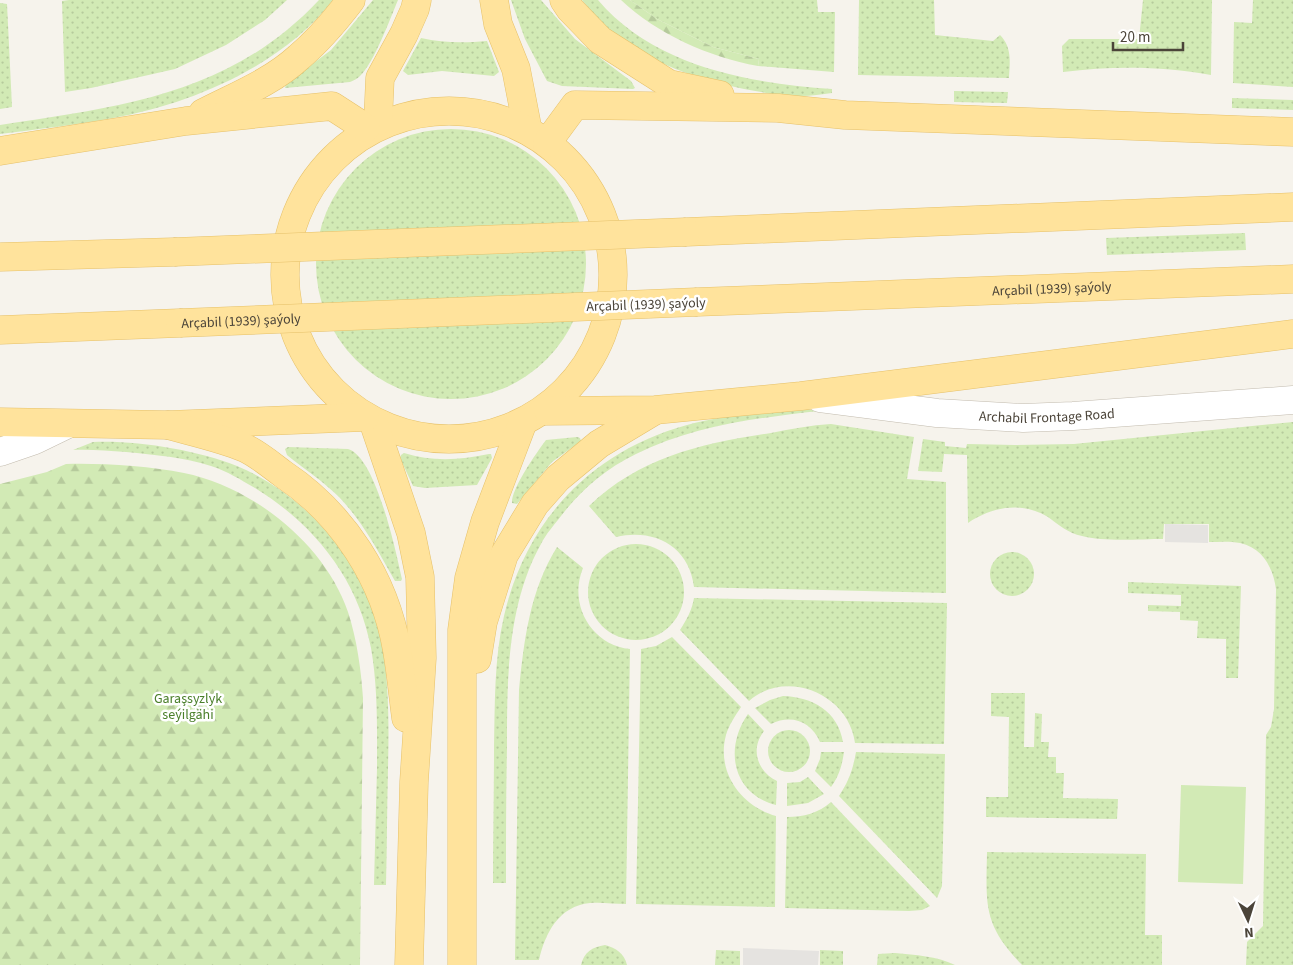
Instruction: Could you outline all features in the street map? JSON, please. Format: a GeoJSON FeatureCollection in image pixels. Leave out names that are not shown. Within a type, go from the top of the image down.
{"type":"FeatureCollection","features":[{"type":"Feature","properties":{"kind":"main road"},"geometry":{"type":"LineString","coordinates":[[186,121],[258,85],[298,58],[331,27],[350,0]]}},
{"type":"Feature","properties":{"kind":"main road"},"geometry":{"type":"LineString","coordinates":[[372,124],[380,78],[404,34],[417,0]]}},
{"type":"Feature","properties":{"kind":"main road"},"geometry":{"type":"LineString","coordinates":[[494,0],[498,24],[516,69],[537,137]]}},
{"type":"Feature","properties":{"kind":"main road"},"geometry":{"type":"LineString","coordinates":[[564,0],[570,9],[600,40],[669,84],[778,108]]}},
{"type":"Feature","properties":{"kind":"main road"},"geometry":{"type":"LineString","coordinates":[[537,137],[575,104],[778,108],[845,115],[1293,132]]}},
{"type":"Feature","properties":{"kind":"main road"},"geometry":{"type":"LineString","coordinates":[[0,151],[186,121],[332,106],[372,124]]}},
{"type":"Feature","properties":{"kind":"main road"},"geometry":{"type":"LineString","coordinates":[[409,965],[414,782],[422,658],[420,577],[411,533],[369,419],[333,392],[308,360],[291,323],[284,284],[288,243],[300,204],[323,170],[372,124],[413,115],[452,112],[491,117],[537,137],[575,170],[596,202],[610,239],[614,278],[609,317],[594,353],[572,385],[533,417],[485,522],[470,578],[462,630],[462,965]]}},
{"type":"Feature","properties":{"kind":"main road"},"geometry":{"type":"LineString","coordinates":[[0,257],[174,252],[1293,207]]}},
{"type":"Feature","properties":{"kind":"main road","name":"Arçabil (1939) şaýoly"},"geometry":{"type":"LineString","coordinates":[[0,330],[1293,279]]}},
{"type":"Feature","properties":{"kind":"main road"},"geometry":{"type":"LineString","coordinates":[[0,422],[168,424],[369,419],[432,439],[479,437],[533,417],[655,410],[801,396],[1293,334]]}},
{"type":"Feature","properties":{"kind":"main road"},"geometry":{"type":"LineString","coordinates":[[463,737],[483,622],[504,555],[535,504],[558,478],[599,444],[655,410]]}},
{"type":"Feature","properties":{"kind":"main road"},"geometry":{"type":"LineString","coordinates":[[168,424],[246,449],[298,484],[322,505],[359,552],[375,578],[388,612],[397,649],[414,782]]}},
{"type":"Feature","properties":{"kind":"street","name":"Archabil Frontage Road"},"geometry":{"type":"LineString","coordinates":[[801,396],[937,413],[1023,418],[1293,400]]}},
{"type":"Feature","properties":{"kind":"street"},"geometry":{"type":"LineString","coordinates":[[0,452],[35,440],[68,424]]}},
{"type":"Feature","properties":{"kind":"green space"},"geometry":{"type":"Polygon","coordinates":[[[287,0],[265,20],[226,45],[175,69],[65,92],[62,1],[287,0]]]}},
{"type":"Feature","properties":{"kind":"green space"},"geometry":{"type":"Polygon","coordinates":[[[319,0],[333,0],[289,44],[234,78],[204,92],[143,112],[71,125],[0,134],[0,125],[89,111],[131,102],[172,91],[211,76],[249,57],[285,32],[319,0]]]}},
{"type":"Feature","properties":{"kind":"green space"},"geometry":{"type":"Polygon","coordinates":[[[373,0],[398,0],[371,61],[357,79],[350,82],[285,88],[286,84],[331,50],[373,0]]]}},
{"type":"Feature","properties":{"kind":"green space"},"geometry":{"type":"Polygon","coordinates":[[[511,0],[541,0],[575,39],[631,81],[635,88],[562,86],[547,81],[525,39],[511,0]]]}},
{"type":"Feature","properties":{"kind":"green space"},"geometry":{"type":"Polygon","coordinates":[[[582,0],[598,0],[621,23],[647,41],[675,56],[737,76],[768,82],[832,89],[832,93],[805,96],[780,95],[744,89],[692,75],[659,62],[629,44],[605,26],[582,0]]]}},
{"type":"Feature","properties":{"kind":"green space"},"geometry":{"type":"Polygon","coordinates":[[[621,0],[630,0],[657,19],[713,47],[759,59],[758,66],[721,57],[685,42],[651,23],[621,0]]]}},
{"type":"Feature","properties":{"kind":"green space"},"geometry":{"type":"Polygon","coordinates":[[[630,0],[817,0],[818,12],[835,12],[834,72],[758,66],[759,59],[713,47],[657,19],[630,0]]]}},
{"type":"Feature","properties":{"kind":"green space"},"geometry":{"type":"Polygon","coordinates":[[[859,0],[934,0],[935,35],[993,41],[1000,35],[1007,45],[1010,61],[1009,78],[858,75],[859,0]]]}},
{"type":"Feature","properties":{"kind":"green space"},"geometry":{"type":"Polygon","coordinates":[[[1143,0],[1212,0],[1211,75],[1137,68],[1063,72],[1062,46],[1069,39],[1139,39],[1143,0]]]}},
{"type":"Feature","properties":{"kind":"green space"},"geometry":{"type":"Polygon","coordinates":[[[1253,0],[1293,0],[1293,87],[1233,83],[1234,22],[1252,23],[1253,0]]]}},
{"type":"Feature","properties":{"kind":"green space"},"geometry":{"type":"Polygon","coordinates":[[[0,3],[7,4],[12,107],[0,109],[0,3]]]}},
{"type":"Feature","properties":{"kind":"green space"},"geometry":{"type":"Polygon","coordinates":[[[421,38],[454,42],[487,41],[499,72],[494,76],[442,71],[408,75],[403,71],[421,38]]]}},
{"type":"Feature","properties":{"kind":"green space"},"geometry":{"type":"Polygon","coordinates":[[[954,91],[1008,92],[1007,103],[954,102],[954,91]]]}},
{"type":"Feature","properties":{"kind":"green space"},"geometry":{"type":"Polygon","coordinates":[[[1232,98],[1293,100],[1293,110],[1232,108],[1232,98]]]}},
{"type":"Feature","properties":{"kind":"green space"},"geometry":{"type":"Polygon","coordinates":[[[451,129],[477,132],[503,139],[537,160],[555,178],[576,212],[583,238],[586,264],[583,290],[576,316],[555,350],[537,368],[503,389],[477,396],[451,399],[425,396],[399,389],[365,368],[347,350],[326,316],[319,290],[316,264],[319,238],[326,212],[347,178],[365,160],[399,139],[425,132],[451,129]]]}},
{"type":"Feature","properties":{"kind":"green space"},"geometry":{"type":"Polygon","coordinates":[[[1245,233],[1246,250],[1107,255],[1106,238],[1245,233]]]}},
{"type":"Feature","properties":{"kind":"green space"},"geometry":{"type":"Polygon","coordinates":[[[799,408],[819,411],[748,420],[702,430],[658,444],[636,454],[614,466],[585,489],[545,537],[530,567],[521,592],[511,643],[508,695],[506,883],[493,883],[495,698],[501,632],[514,581],[529,549],[547,520],[568,494],[593,472],[621,452],[653,437],[687,425],[715,419],[799,408]]]}},
{"type":"Feature","properties":{"kind":"green space"},"geometry":{"type":"Polygon","coordinates":[[[1293,422],[1293,965],[1246,965],[1247,942],[1263,926],[1266,735],[1271,727],[1274,709],[1276,589],[1275,581],[1266,560],[1255,549],[1240,543],[1209,542],[1209,524],[1164,524],[1163,539],[1122,540],[1077,535],[1048,517],[1028,509],[1007,508],[997,510],[977,517],[968,523],[967,455],[944,454],[942,472],[918,471],[923,439],[945,442],[945,446],[966,448],[967,444],[1074,444],[1293,422]]]}},
{"type":"Feature","properties":{"kind":"green space"},"geometry":{"type":"Polygon","coordinates":[[[831,424],[914,437],[907,479],[946,482],[946,593],[694,587],[691,573],[685,561],[667,543],[644,535],[616,537],[589,506],[629,475],[674,455],[721,442],[801,427],[831,424]]]}},
{"type":"Feature","properties":{"kind":"green space"},"geometry":{"type":"Polygon","coordinates":[[[577,437],[581,441],[552,462],[517,504],[512,503],[520,480],[546,440],[577,437]]]}},
{"type":"Feature","properties":{"kind":"green space"},"geometry":{"type":"Polygon","coordinates":[[[93,442],[147,444],[166,447],[204,455],[237,466],[264,479],[289,496],[312,516],[350,564],[365,591],[376,619],[385,663],[388,723],[386,885],[374,885],[377,738],[376,693],[371,648],[365,623],[356,599],[344,577],[314,536],[296,518],[255,488],[223,470],[180,458],[159,455],[73,450],[93,442]]]}},
{"type":"Feature","properties":{"kind":"green space"},"geometry":{"type":"Polygon","coordinates":[[[288,447],[348,449],[358,456],[376,487],[383,507],[395,548],[401,581],[395,581],[370,537],[348,507],[327,486],[287,455],[285,449],[288,447]]]}},
{"type":"Feature","properties":{"kind":"green space"},"geometry":{"type":"Polygon","coordinates":[[[404,453],[436,459],[468,458],[489,454],[491,454],[492,458],[477,485],[425,488],[413,486],[400,458],[404,453]]]}},
{"type":"Feature","properties":{"kind":"green space","name":"Garaşsyzlyk seýilgähi"},"geometry":{"type":"Polygon","coordinates":[[[66,464],[156,468],[210,480],[236,491],[260,505],[283,522],[304,542],[322,564],[337,587],[348,612],[354,633],[360,665],[363,698],[360,965],[0,965],[0,484],[47,472],[66,464]]]}},
{"type":"Feature","properties":{"kind":"green space"},"geometry":{"type":"Polygon","coordinates":[[[636,544],[654,548],[670,558],[680,574],[684,592],[680,610],[670,626],[654,636],[636,640],[618,636],[602,626],[592,610],[588,592],[592,574],[602,558],[618,548],[636,544]]]}},
{"type":"Feature","properties":{"kind":"green space"},"geometry":{"type":"Polygon","coordinates":[[[557,547],[583,568],[579,582],[579,595],[581,608],[586,620],[604,640],[616,646],[630,649],[626,904],[590,903],[570,909],[555,922],[545,940],[539,960],[515,960],[519,690],[526,634],[534,598],[540,580],[557,547]]]}},
{"type":"Feature","properties":{"kind":"green space"},"geometry":{"type":"Polygon","coordinates":[[[1008,552],[1016,552],[1028,558],[1034,574],[1028,590],[1016,596],[1008,596],[996,590],[990,578],[990,570],[996,558],[1008,552]]]}},
{"type":"Feature","properties":{"kind":"green space"},"geometry":{"type":"Polygon","coordinates":[[[1128,582],[1241,586],[1238,678],[1226,678],[1226,639],[1197,638],[1198,621],[1180,620],[1180,612],[1148,611],[1148,605],[1181,606],[1181,595],[1128,593],[1128,582]]]}},
{"type":"Feature","properties":{"kind":"green space"},"geometry":{"type":"Polygon","coordinates":[[[694,598],[947,603],[944,744],[855,743],[850,726],[841,711],[829,699],[814,691],[797,687],[780,687],[764,691],[749,701],[680,630],[689,614],[694,598]]]}},
{"type":"Feature","properties":{"kind":"green space"},"geometry":{"type":"Polygon","coordinates":[[[672,637],[741,707],[730,724],[726,735],[725,762],[734,786],[742,796],[763,811],[776,816],[775,907],[636,904],[641,649],[656,646],[672,637]]]}},
{"type":"Feature","properties":{"kind":"green space"},"geometry":{"type":"Polygon","coordinates":[[[991,693],[1025,693],[1024,747],[1034,747],[1035,713],[1042,714],[1041,742],[1049,742],[1048,757],[1056,757],[1056,773],[1064,773],[1063,798],[1118,799],[1117,819],[986,817],[986,797],[1008,797],[1009,717],[991,716],[991,693]]]}},
{"type":"Feature","properties":{"kind":"green space"},"geometry":{"type":"Polygon","coordinates":[[[783,696],[804,699],[822,708],[836,722],[843,742],[820,742],[811,729],[800,721],[786,720],[771,724],[755,708],[783,696]]]}},
{"type":"Feature","properties":{"kind":"green space"},"geometry":{"type":"Polygon","coordinates":[[[748,714],[764,731],[757,745],[758,759],[760,766],[770,777],[777,781],[776,805],[761,799],[750,791],[741,780],[736,768],[736,741],[748,714]]]}},
{"type":"Feature","properties":{"kind":"green space"},"geometry":{"type":"Polygon","coordinates":[[[793,730],[801,733],[807,739],[810,751],[807,763],[801,769],[785,772],[777,769],[771,763],[768,747],[771,739],[777,733],[793,730]]]}},
{"type":"Feature","properties":{"kind":"green space"},"geometry":{"type":"Polygon","coordinates":[[[821,752],[844,752],[840,771],[831,787],[815,771],[821,752]]]}},
{"type":"Feature","properties":{"kind":"green space"},"geometry":{"type":"Polygon","coordinates":[[[856,752],[945,754],[942,886],[937,898],[839,796],[850,775],[856,752]]]}},
{"type":"Feature","properties":{"kind":"green space"},"geometry":{"type":"Polygon","coordinates":[[[808,777],[824,794],[808,803],[787,806],[787,783],[800,782],[808,777]]]}},
{"type":"Feature","properties":{"kind":"green space"},"geometry":{"type":"Polygon","coordinates":[[[1181,785],[1246,787],[1243,884],[1178,882],[1181,785]]]}},
{"type":"Feature","properties":{"kind":"green space"},"geometry":{"type":"Polygon","coordinates":[[[831,802],[930,906],[922,910],[909,911],[785,908],[787,817],[810,814],[831,802]]]}},
{"type":"Feature","properties":{"kind":"green space"},"geometry":{"type":"Polygon","coordinates":[[[987,852],[1146,854],[1145,935],[1162,935],[1162,965],[1022,965],[1000,938],[989,913],[987,901],[987,852]]]}},
{"type":"Feature","properties":{"kind":"green space"},"geometry":{"type":"Polygon","coordinates":[[[605,945],[619,952],[624,957],[627,965],[581,965],[589,951],[605,945]]]}},
{"type":"Feature","properties":{"kind":"green space"},"geometry":{"type":"Polygon","coordinates":[[[716,950],[740,951],[740,965],[715,965],[716,950]]]}},
{"type":"Feature","properties":{"kind":"green space"},"geometry":{"type":"Polygon","coordinates":[[[820,950],[843,951],[843,965],[820,965],[820,950]]]}},
{"type":"Feature","properties":{"kind":"green space"},"geometry":{"type":"Polygon","coordinates":[[[895,953],[933,958],[955,965],[877,965],[878,954],[895,953]]]}},
{"type":"Feature","properties":{"kind":"shaded area"},"geometry":{"type":"Polygon","coordinates":[[[1165,524],[1208,525],[1208,543],[1165,542],[1165,524]]]}},
{"type":"Feature","properties":{"kind":"shaded area"},"geometry":{"type":"Polygon","coordinates":[[[743,948],[819,951],[818,965],[743,965],[743,948]]]}}]}
